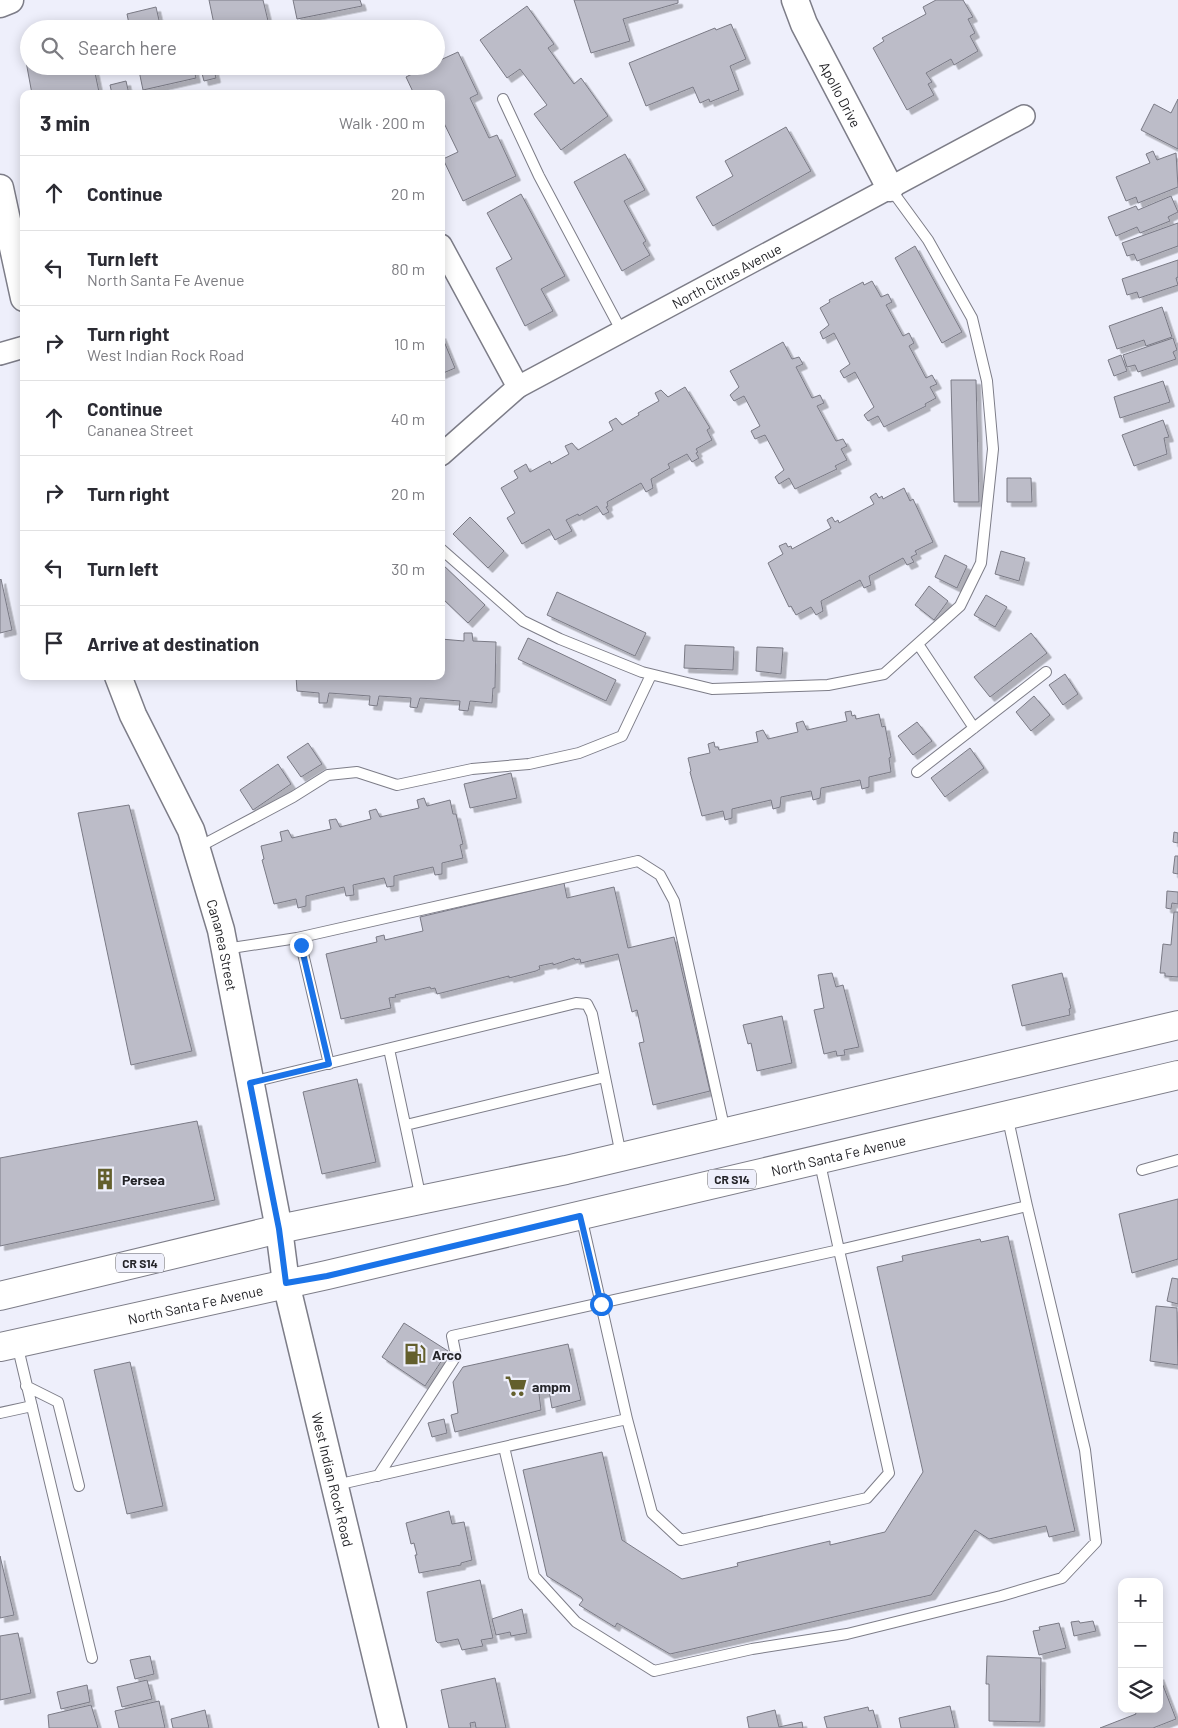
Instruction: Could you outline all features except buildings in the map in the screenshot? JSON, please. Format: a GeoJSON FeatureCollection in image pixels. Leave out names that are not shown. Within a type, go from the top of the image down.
{"type":"FeatureCollection","features":[{"type":"Feature","properties":{"kind":"main road","name":"CR S14"},"geometry":{"type":"LineString","coordinates":[[0,1296],[279,1229],[621,1156],[1178,1025]]}},
{"type":"Feature","properties":{"kind":"main road","name":"North Santa Fe Avenue"},"geometry":{"type":"LineString","coordinates":[[8,1345],[286,1283],[327,1276],[819,1158],[1178,1075]]}},
{"type":"Feature","properties":{"kind":"street"},"geometry":{"type":"LineString","coordinates":[[0,4],[10,0]]}},
{"type":"Feature","properties":{"kind":"street","name":"Apollo Drive"},"geometry":{"type":"LineString","coordinates":[[795,0],[804,24],[890,188]]}},
{"type":"Feature","properties":{"kind":"street","name":"North Citrus Avenue"},"geometry":{"type":"LineString","coordinates":[[445,451],[518,387],[1024,116]]}},
{"type":"Feature","properties":{"kind":"street"},"geometry":{"type":"LineString","coordinates":[[0,188],[20,280]]}},
{"type":"Feature","properties":{"kind":"street"},"geometry":{"type":"LineString","coordinates":[[445,252],[518,387]]}},
{"type":"Feature","properties":{"kind":"street"},"geometry":{"type":"LineString","coordinates":[[0,354],[20,348]]}},
{"type":"Feature","properties":{"kind":"street","name":"Cananea Street"},"geometry":{"type":"LineString","coordinates":[[120,680],[133,715],[191,830],[225,949],[279,1229]]}},
{"type":"Feature","properties":{"kind":"street","name":"West Indian Rock Road"},"geometry":{"type":"LineString","coordinates":[[279,1229],[286,1283],[393,1728]]}},
{"type":"Feature","properties":{"kind":"lane"},"geometry":{"type":"LineString","coordinates":[[504,99],[535,168],[622,332]]}},
{"type":"Feature","properties":{"kind":"lane"},"geometry":{"type":"LineString","coordinates":[[445,553],[523,621],[560,639],[651,675],[712,689],[828,684],[884,674],[960,606],[981,562],[993,449],[988,381],[972,318],[928,240],[890,188]]}},
{"type":"Feature","properties":{"kind":"lane"},"geometry":{"type":"LineString","coordinates":[[918,644],[974,728]]}},
{"type":"Feature","properties":{"kind":"lane"},"geometry":{"type":"LineString","coordinates":[[917,772],[1046,672]]}},
{"type":"Feature","properties":{"kind":"lane"},"geometry":{"type":"LineString","coordinates":[[196,849],[328,775],[357,772],[397,785],[472,769],[529,764],[579,752],[622,736],[651,675]]}},
{"type":"Feature","properties":{"kind":"lane"},"geometry":{"type":"LineString","coordinates":[[225,949],[297,938],[638,861],[660,875],[674,901],[725,1132]]}},
{"type":"Feature","properties":{"kind":"lane"},"geometry":{"type":"LineString","coordinates":[[297,938],[301,945],[329,1064]]}},
{"type":"Feature","properties":{"kind":"lane"},"geometry":{"type":"LineString","coordinates":[[250,1083],[576,1004],[587,1004],[592,1014],[621,1156]]}},
{"type":"Feature","properties":{"kind":"lane"},"geometry":{"type":"LineString","coordinates":[[389,1049],[421,1200]]}},
{"type":"Feature","properties":{"kind":"lane"},"geometry":{"type":"LineString","coordinates":[[406,1125],[605,1077]]}},
{"type":"Feature","properties":{"kind":"lane"},"geometry":{"type":"LineString","coordinates":[[504,1447],[534,1576],[576,1622],[654,1671],[752,1649],[847,1634],[1001,1596],[1062,1578],[1096,1542],[1085,1450],[1007,1115]]}},
{"type":"Feature","properties":{"kind":"lane"},"geometry":{"type":"LineString","coordinates":[[580,1216],[627,1419],[652,1513],[681,1540],[867,1498],[889,1473],[819,1158]]}},
{"type":"Feature","properties":{"kind":"lane"},"geometry":{"type":"LineString","coordinates":[[1142,1170],[1178,1160]]}},
{"type":"Feature","properties":{"kind":"lane"},"geometry":{"type":"LineString","coordinates":[[378,1476],[456,1356],[452,1336],[601,1304],[1027,1206]]}},
{"type":"Feature","properties":{"kind":"lane"},"geometry":{"type":"LineString","coordinates":[[8,1345],[26,1386],[32,1406],[92,1658]]}},
{"type":"Feature","properties":{"kind":"lane"},"geometry":{"type":"LineString","coordinates":[[26,1386],[58,1402],[79,1486]]}},
{"type":"Feature","properties":{"kind":"lane"},"geometry":{"type":"LineString","coordinates":[[0,1413],[32,1406]]}},
{"type":"Feature","properties":{"kind":"lane"},"geometry":{"type":"LineString","coordinates":[[335,1486],[627,1419]]}},
{"type":"Feature","properties":{"kind":"place","name":"Persea"},"geometry":{"type":"Point","coordinates":[105,1179]}},
{"type":"Feature","properties":{"kind":"place","name":"Arco"},"geometry":{"type":"Point","coordinates":[415,1354]}},
{"type":"Feature","properties":{"kind":"place","name":"ampm"},"geometry":{"type":"Point","coordinates":[516,1386]}},
{"type":"Feature","properties":{"kind":"route"},"geometry":{"type":"LineString","coordinates":[[301,945],[329,1064],[250,1083],[279,1229],[286,1283],[327,1276],[580,1216],[601,1304]]}}]}
